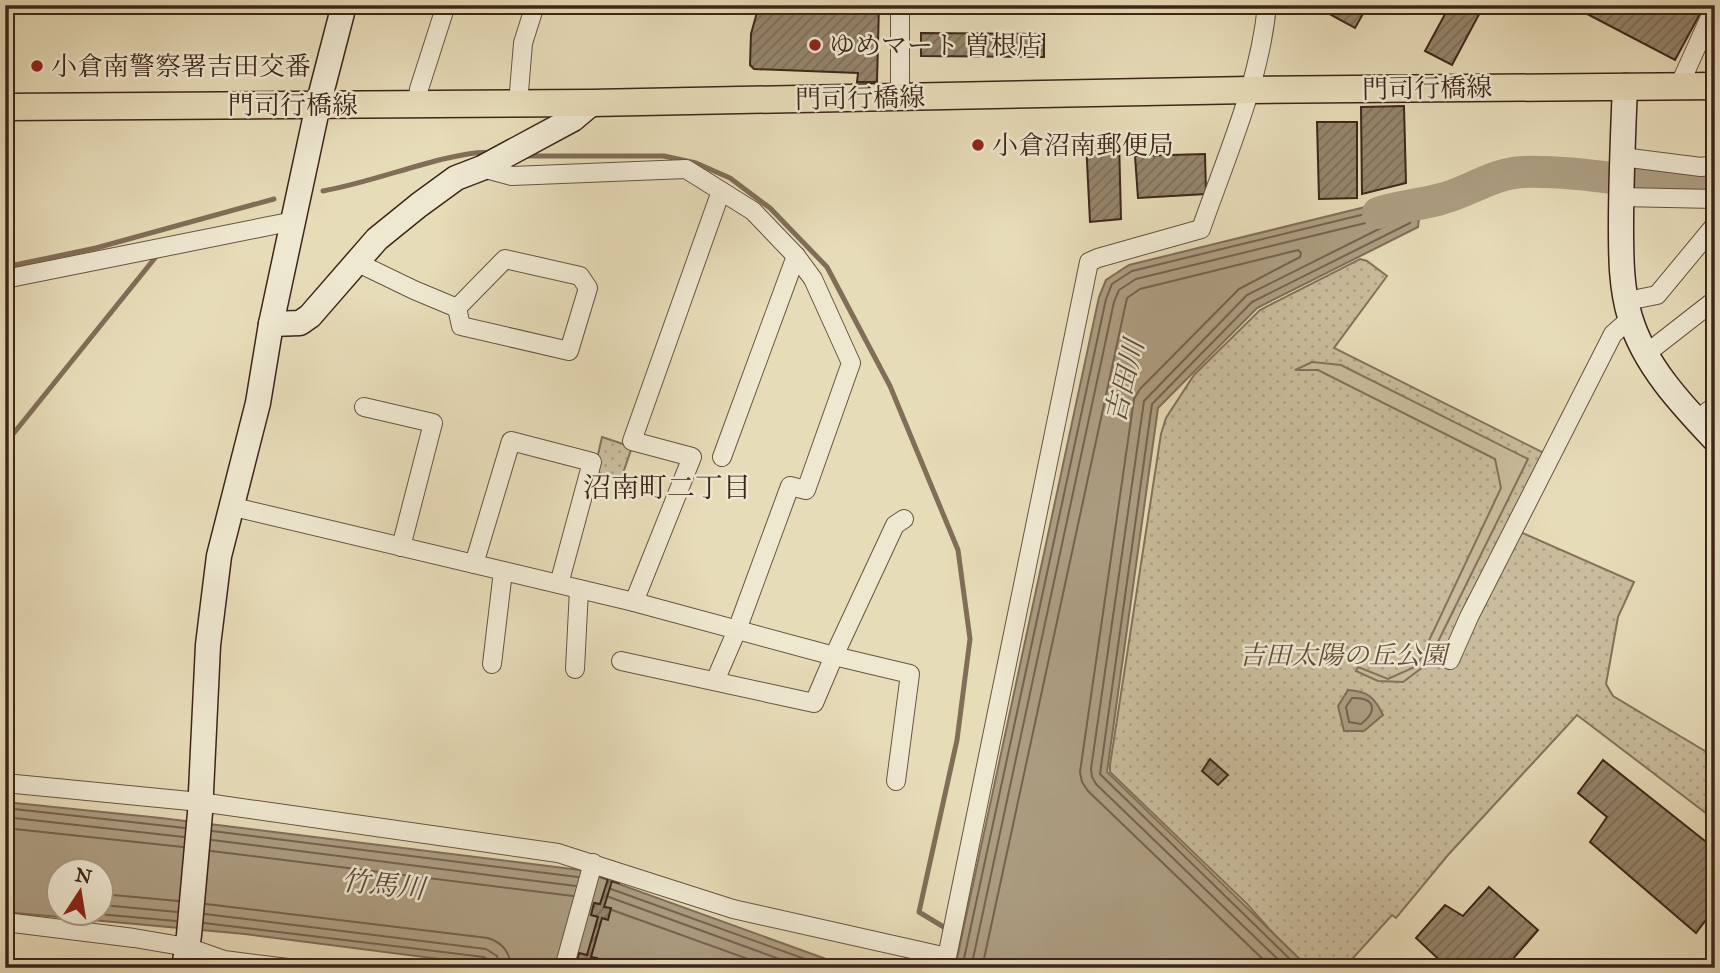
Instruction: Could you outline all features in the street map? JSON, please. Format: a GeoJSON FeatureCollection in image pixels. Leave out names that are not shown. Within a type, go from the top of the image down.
{"type":"FeatureCollection","features":[{"type":"Feature","properties":{"kind":"main road","name":"門司行橋線"},"geometry":{"type":"LineString","coordinates":[[5,107],[517,104],[1249,90],[1715,86]]}},
{"type":"Feature","properties":{"kind":"street"},"geometry":{"type":"LineString","coordinates":[[187,950],[200,808],[208,645],[219,556],[258,403],[271,324],[318,105],[344,5]]}},
{"type":"Feature","properties":{"kind":"street"},"geometry":{"type":"LineString","coordinates":[[417,104],[419,89],[446,5]]}},
{"type":"Feature","properties":{"kind":"street"},"geometry":{"type":"LineString","coordinates":[[517,104],[523,43],[535,5]]}},
{"type":"Feature","properties":{"kind":"street"},"geometry":{"type":"LineString","coordinates":[[900,5],[900,97]]}},
{"type":"Feature","properties":{"kind":"street"},"geometry":{"type":"LineString","coordinates":[[5,783],[558,853],[592,867],[733,909],[947,957],[1088,262],[1202,229],[1249,90],[1264,32],[1267,5]]}},
{"type":"Feature","properties":{"kind":"street"},"geometry":{"type":"LineString","coordinates":[[1679,86],[1712,7]]}},
{"type":"Feature","properties":{"kind":"street"},"geometry":{"type":"LineString","coordinates":[[1625,86],[1621,256],[1628,310],[1647,353],[1668,387],[1705,413],[1715,440]]}},
{"type":"Feature","properties":{"kind":"street"},"geometry":{"type":"LineString","coordinates":[[271,324],[300,323],[334,290],[377,239],[419,205],[456,178],[485,167],[573,118],[592,103]]}},
{"type":"Feature","properties":{"kind":"street"},"geometry":{"type":"LineString","coordinates":[[1621,176],[1715,165]]}},
{"type":"Feature","properties":{"kind":"street"},"geometry":{"type":"LineString","coordinates":[[485,167],[512,176],[686,169],[753,211],[796,256],[813,279],[851,363],[806,489],[790,486],[737,630],[715,681]]}},
{"type":"Feature","properties":{"kind":"street"},"geometry":{"type":"LineString","coordinates":[[1621,176],[1715,199]]}},
{"type":"Feature","properties":{"kind":"street"},"geometry":{"type":"LineString","coordinates":[[634,602],[692,457],[632,441],[721,191]]}},
{"type":"Feature","properties":{"kind":"street"},"geometry":{"type":"LineString","coordinates":[[5,279],[298,203]]}},
{"type":"Feature","properties":{"kind":"street"},"geometry":{"type":"LineString","coordinates":[[1450,660],[1469,617],[1613,334],[1628,310],[1657,295],[1715,225]]}},
{"type":"Feature","properties":{"kind":"street"},"geometry":{"type":"LineString","coordinates":[[722,457],[796,256]]}},
{"type":"Feature","properties":{"kind":"street"},"geometry":{"type":"LineString","coordinates":[[505,260],[580,276],[588,288],[569,351],[461,326],[457,307],[505,260]]}},
{"type":"Feature","properties":{"kind":"street"},"geometry":{"type":"LineString","coordinates":[[356,262],[457,307]]}},
{"type":"Feature","properties":{"kind":"street"},"geometry":{"type":"LineString","coordinates":[[1647,353],[1715,300]]}},
{"type":"Feature","properties":{"kind":"street"},"geometry":{"type":"LineString","coordinates":[[364,407],[433,423],[401,547]]}},
{"type":"Feature","properties":{"kind":"street"},"geometry":{"type":"LineString","coordinates":[[474,564],[511,441],[592,462],[559,584]]}},
{"type":"Feature","properties":{"kind":"street"},"geometry":{"type":"LineString","coordinates":[[230,506],[634,602],[910,674],[896,781]]}},
{"type":"Feature","properties":{"kind":"street"},"geometry":{"type":"LineString","coordinates":[[621,661],[814,703],[895,525],[904,519]]}},
{"type":"Feature","properties":{"kind":"street"},"geometry":{"type":"LineString","coordinates":[[492,664],[503,571]]}},
{"type":"Feature","properties":{"kind":"street"},"geometry":{"type":"LineString","coordinates":[[575,669],[579,589]]}},
{"type":"Feature","properties":{"kind":"street"},"geometry":{"type":"LineString","coordinates":[[564,968],[592,867]]}},
{"type":"Feature","properties":{"kind":"street"},"geometry":{"type":"LineString","coordinates":[[5,922],[134,938],[224,960],[288,968]]}},
{"type":"Feature","properties":{"kind":"green space","name":"吉田太陽の丘公園"},"geometry":{"type":"Polygon","coordinates":[[[1360,259],[1387,276],[1334,348],[1554,458],[1518,531],[1634,582],[1618,617],[1606,684],[1613,696],[1715,757],[1715,820],[1577,715],[1448,855],[1396,918],[1392,915],[1344,968],[1304,968],[1247,904],[1110,772],[1110,765],[1161,434],[1166,418],[1194,375],[1260,310],[1360,259]]]}},
{"type":"Feature","properties":{"kind":"green space"},"geometry":{"type":"Polygon","coordinates":[[[1312,362],[1341,365],[1528,459],[1427,664],[1403,682],[1378,681],[1356,671],[1358,667],[1388,679],[1417,666],[1501,488],[1495,459],[1318,370],[1295,370],[1312,362]]]}},
{"type":"Feature","properties":{"kind":"green space"},"geometry":{"type":"Polygon","coordinates":[[[602,437],[632,447],[621,479],[594,472],[602,437]]]}},
{"type":"Feature","properties":{"kind":"water"},"geometry":{"type":"Polygon","coordinates":[[[1422,193],[1418,227],[1257,308],[1158,408],[1107,772],[1309,968],[955,968],[1099,297],[1106,280],[1129,265],[1422,193]]]}},
{"type":"Feature","properties":{"kind":"water"},"geometry":{"type":"Polygon","coordinates":[[[1348,690],[1370,696],[1383,715],[1364,731],[1344,731],[1338,706],[1348,690]]]}},
{"type":"Feature","properties":{"kind":"water","name":"竹馬川"},"geometry":{"type":"Polygon","coordinates":[[[5,802],[161,818],[580,870],[851,968],[510,968],[245,934],[116,922],[116,858],[46,858],[46,916],[5,912],[5,802]]]}},
{"type":"Feature","properties":{"kind":"building","name":"ゆめマート 曽根店"},"geometry":{"type":"Polygon","coordinates":[[[759,5],[879,5],[877,82],[857,82],[858,73],[754,69],[750,65],[751,34],[759,5]]]}},
{"type":"Feature","properties":{"kind":"building"},"geometry":{"type":"Polygon","coordinates":[[[1313,5],[1368,5],[1355,28],[1313,5]]]}},
{"type":"Feature","properties":{"kind":"building"},"geometry":{"type":"Polygon","coordinates":[[[1450,5],[1484,5],[1452,65],[1425,51],[1450,5]]]}},
{"type":"Feature","properties":{"kind":"building"},"geometry":{"type":"Polygon","coordinates":[[[1570,5],[1699,5],[1697,7],[1702,10],[1675,60],[1570,5]]]}},
{"type":"Feature","properties":{"kind":"building"},"geometry":{"type":"Polygon","coordinates":[[[921,33],[1044,34],[1044,57],[921,56],[921,33]]]}},
{"type":"Feature","properties":{"kind":"building"},"geometry":{"type":"Polygon","coordinates":[[[1404,106],[1406,183],[1362,194],[1361,107],[1404,106]]]}},
{"type":"Feature","properties":{"kind":"building"},"geometry":{"type":"Polygon","coordinates":[[[1317,122],[1357,122],[1357,198],[1319,199],[1317,122]]]}},
{"type":"Feature","properties":{"kind":"building"},"geometry":{"type":"Polygon","coordinates":[[[1119,139],[1121,219],[1090,222],[1086,141],[1119,139]]]}},
{"type":"Feature","properties":{"kind":"building"},"geometry":{"type":"Polygon","coordinates":[[[1205,154],[1206,194],[1138,198],[1135,156],[1205,154]]]}},
{"type":"Feature","properties":{"kind":"building"},"geometry":{"type":"Polygon","coordinates":[[[1210,759],[1228,775],[1218,785],[1202,771],[1210,759]]]}},
{"type":"Feature","properties":{"kind":"building"},"geometry":{"type":"Polygon","coordinates":[[[1603,760],[1715,849],[1715,908],[1696,933],[1590,842],[1607,817],[1578,793],[1603,760]]]}},
{"type":"Feature","properties":{"kind":"building"},"geometry":{"type":"Polygon","coordinates":[[[605,865],[623,870],[619,883],[612,881],[604,907],[611,908],[608,920],[602,918],[591,957],[597,958],[594,968],[581,968],[576,966],[579,953],[587,955],[598,917],[591,915],[594,903],[600,904],[608,879],[602,877],[605,865]]]}},
{"type":"Feature","properties":{"kind":"building"},"geometry":{"type":"Polygon","coordinates":[[[1489,887],[1538,930],[1505,968],[1448,968],[1416,938],[1445,905],[1463,916],[1489,887]]]}},
{"type":"Feature","properties":{"kind":"waterway"},"geometry":{"type":"LineString","coordinates":[[323,191],[452,157],[493,153]]}},
{"type":"Feature","properties":{"kind":"waterway"},"geometry":{"type":"LineString","coordinates":[[524,156],[664,156],[696,163],[730,178],[770,208],[827,267],[890,386],[958,550],[970,639],[957,740],[919,912],[947,929]]}},
{"type":"Feature","properties":{"kind":"waterway","name":"吉田川"},"geometry":{"type":"LineString","coordinates":[[1378,213],[1441,199],[1491,179],[1523,172],[1586,175],[1681,188],[1715,183]]}},
{"type":"Feature","properties":{"kind":"waterway"},"geometry":{"type":"LineString","coordinates":[[5,267],[96,248],[274,199]]}},
{"type":"Feature","properties":{"kind":"waterway"},"geometry":{"type":"LineString","coordinates":[[5,444],[159,253]]}},
{"type":"Feature","properties":{"kind":"place","name":"ゆめマート 曽根店"},"geometry":{"type":"Point","coordinates":[815,45]}},
{"type":"Feature","properties":{"kind":"place","name":"小倉南警察署吉田交番"},"geometry":{"type":"Point","coordinates":[37,66]}},
{"type":"Feature","properties":{"kind":"place","name":"小倉沼南郵便局"},"geometry":{"type":"Point","coordinates":[978,145]}},
{"type":"Feature","properties":{"kind":"district","name":"沼南町二丁目"},"geometry":{"type":"Point","coordinates":[667,487]}}]}
